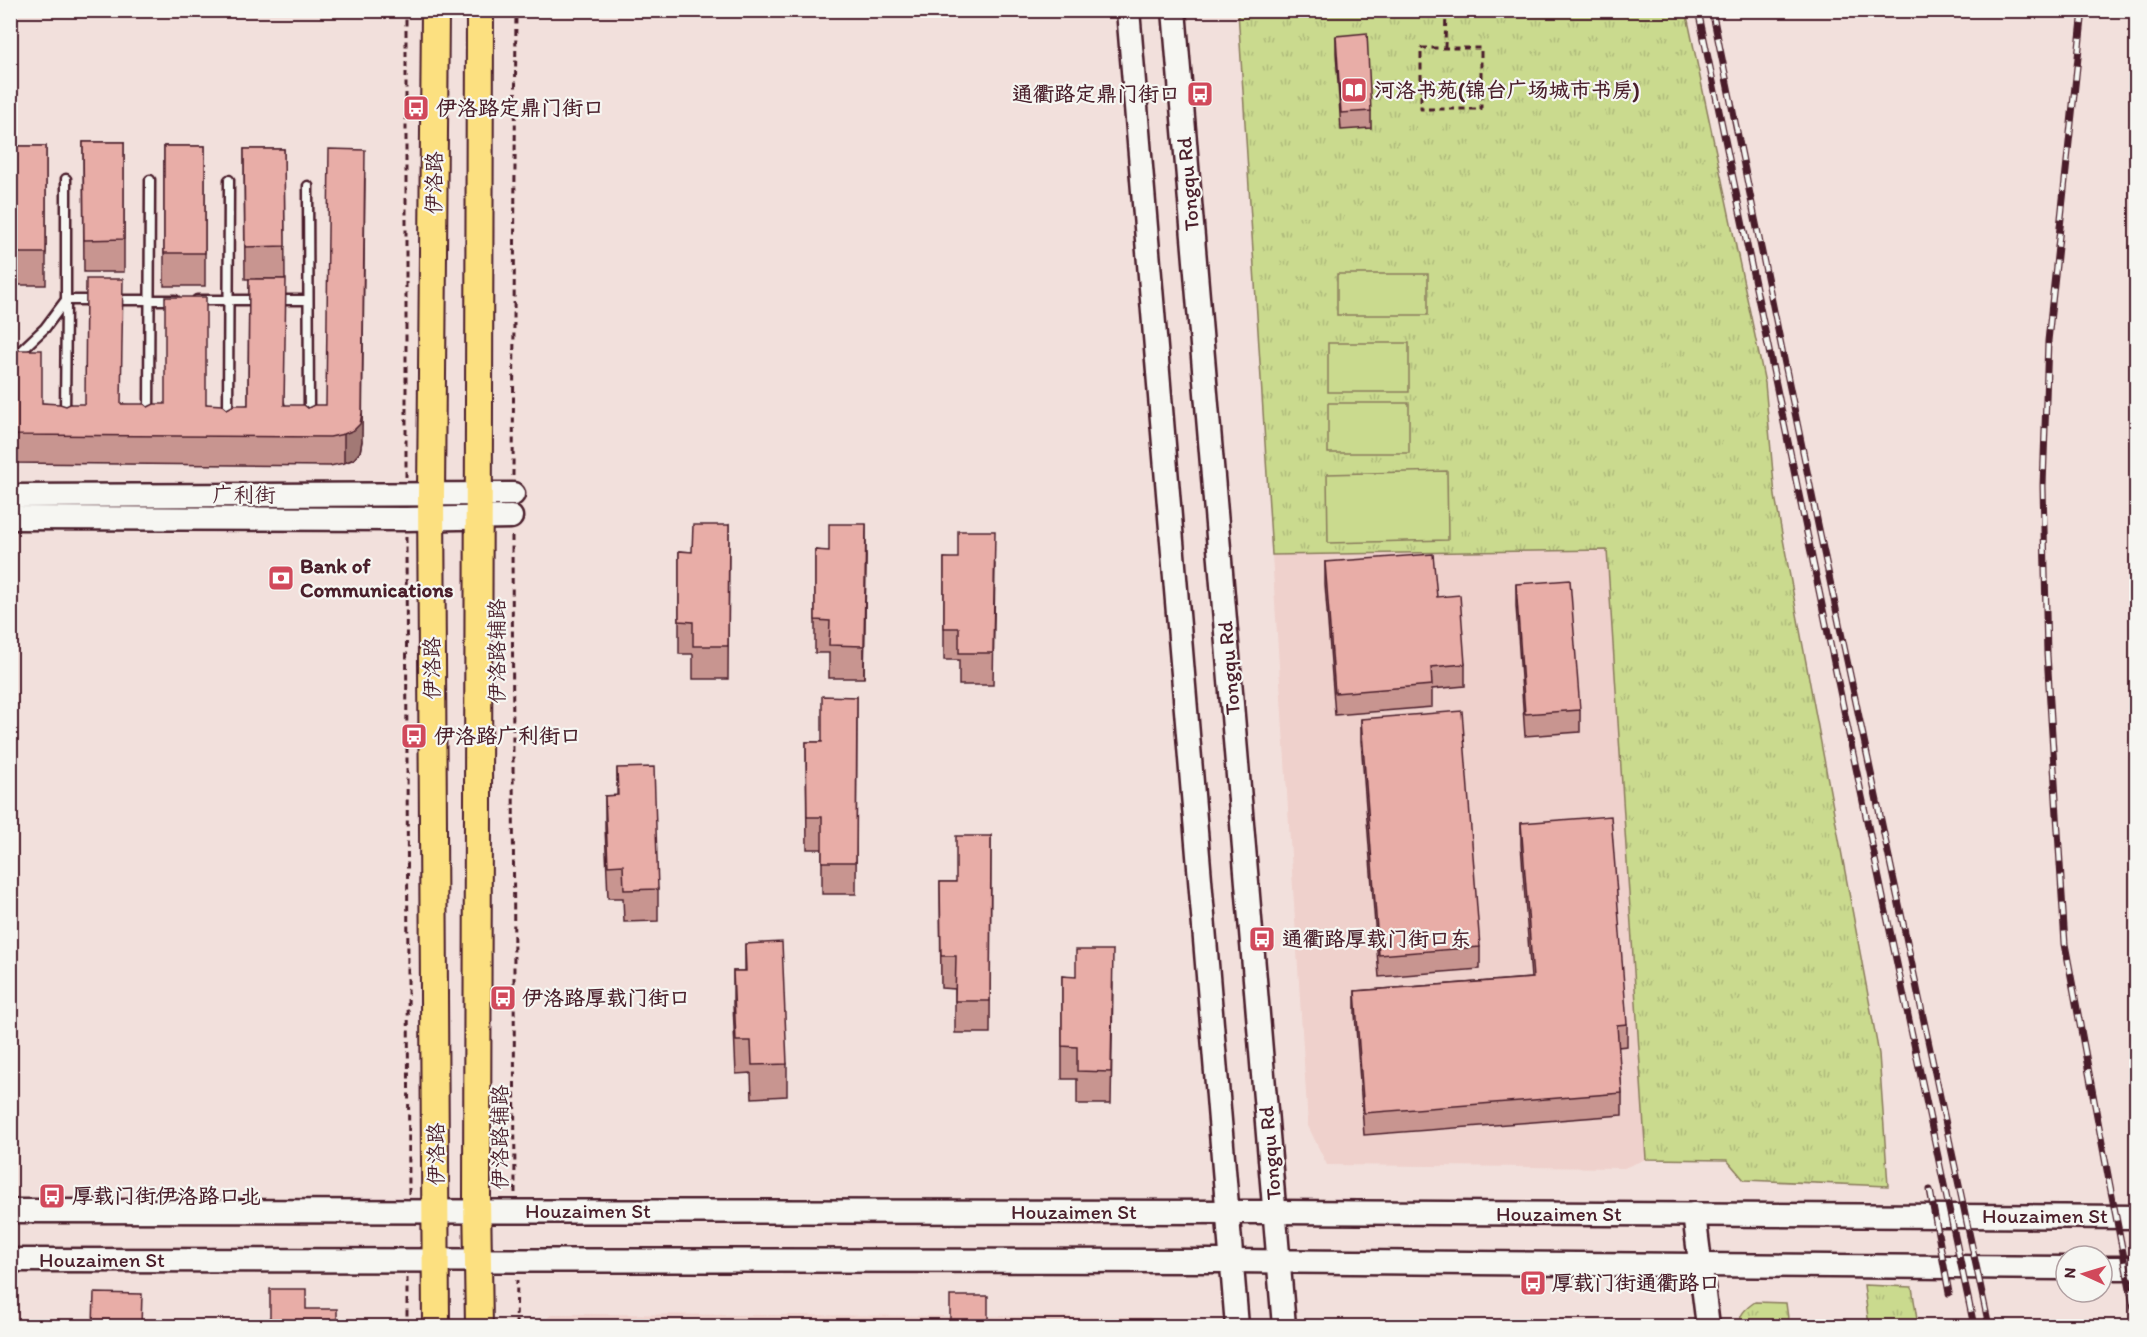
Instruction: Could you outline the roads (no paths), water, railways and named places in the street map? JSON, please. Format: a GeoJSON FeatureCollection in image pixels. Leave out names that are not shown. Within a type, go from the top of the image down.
{"type":"FeatureCollection","features":[{"type":"Feature","properties":{"kind":"main road","name":"伊洛路"},"geometry":{"type":"LineString","coordinates":[[435,10],[423,503],[436,1212],[436,1326]]}},
{"type":"Feature","properties":{"kind":"main road","name":"伊洛路"},"geometry":{"type":"LineString","coordinates":[[479,1326],[477,506],[480,10]]}},
{"type":"Feature","properties":{"kind":"main road"},"geometry":{"type":"LineString","coordinates":[[1128,10],[1237,1326]]}},
{"type":"Feature","properties":{"kind":"main road","name":"Tongqu Rd"},"geometry":{"type":"LineString","coordinates":[[1174,10],[1285,1326]]}},
{"type":"Feature","properties":{"kind":"main road","name":"广利街"},"geometry":{"type":"LineString","coordinates":[[10,496],[512,506]]}},
{"type":"Feature","properties":{"kind":"main road","name":"广利街"},"geometry":{"type":"LineString","coordinates":[[10,518],[406,519],[423,503]]}},
{"type":"Feature","properties":{"kind":"main road","name":"Houzaimen St"},"geometry":{"type":"LineString","coordinates":[[10,1211],[1275,1212],[2136,1217]]}},
{"type":"Feature","properties":{"kind":"main road"},"geometry":{"type":"LineString","coordinates":[[1694,1214],[1708,1326]]}},
{"type":"Feature","properties":{"kind":"main road","name":"Houzaimen St"},"geometry":{"type":"LineString","coordinates":[[10,1260],[1279,1262],[2054,1268]]}},
{"type":"Feature","properties":{"kind":"main road"},"geometry":{"type":"LineString","coordinates":[[2114,1268],[2136,1268]]}},
{"type":"Feature","properties":{"kind":"lane"},"geometry":{"type":"LineString","coordinates":[[65,428],[66,179]]}},
{"type":"Feature","properties":{"kind":"lane"},"geometry":{"type":"LineString","coordinates":[[149,429],[150,180]]}},
{"type":"Feature","properties":{"kind":"lane"},"geometry":{"type":"LineString","coordinates":[[228,431],[229,180]]}},
{"type":"Feature","properties":{"kind":"lane"},"geometry":{"type":"LineString","coordinates":[[308,186],[309,430]]}},
{"type":"Feature","properties":{"kind":"lane"},"geometry":{"type":"LineString","coordinates":[[66,300],[308,300]]}},
{"type":"Feature","properties":{"kind":"lane"},"geometry":{"type":"LineString","coordinates":[[10,361],[45,328],[66,300]]}},
{"type":"Feature","properties":{"kind":"railway"},"geometry":{"type":"LineString","coordinates":[[1698,10],[1974,1326]]}},
{"type":"Feature","properties":{"kind":"railway"},"geometry":{"type":"LineString","coordinates":[[1712,10],[1820,534],[1989,1326]]}},
{"type":"Feature","properties":{"kind":"railway"},"geometry":{"type":"LineString","coordinates":[[2083,10],[2048,341],[2043,486],[2047,654],[2065,944],[2136,1319]]}},
{"type":"Feature","properties":{"kind":"railway"},"geometry":{"type":"LineString","coordinates":[[1930,1190],[1949,1293]]}},
{"type":"Feature","properties":{"kind":"place","name":"河洛书苑(锦台广场城市书房)"},"geometry":{"type":"Point","coordinates":[1354,90]}},
{"type":"Feature","properties":{"kind":"place","name":"通衢路定鼎门街口"},"geometry":{"type":"Point","coordinates":[1200,94]}},
{"type":"Feature","properties":{"kind":"place","name":"伊洛路定鼎门街口"},"geometry":{"type":"Point","coordinates":[416,108]}},
{"type":"Feature","properties":{"kind":"place","name":"Bank of Communications"},"geometry":{"type":"Point","coordinates":[281,578]}},
{"type":"Feature","properties":{"kind":"place","name":"伊洛路广利街口"},"geometry":{"type":"Point","coordinates":[414,736]}},
{"type":"Feature","properties":{"kind":"place","name":"通衢路厚载门街口东"},"geometry":{"type":"Point","coordinates":[1262,939]}},
{"type":"Feature","properties":{"kind":"place","name":"伊洛路厚载门街口"},"geometry":{"type":"Point","coordinates":[503,998]}},
{"type":"Feature","properties":{"kind":"place","name":"厚载门街伊洛路口北"},"geometry":{"type":"Point","coordinates":[52,1196]}},
{"type":"Feature","properties":{"kind":"place","name":"厚载门街通衢路口"},"geometry":{"type":"Point","coordinates":[1533,1283]}}]}
